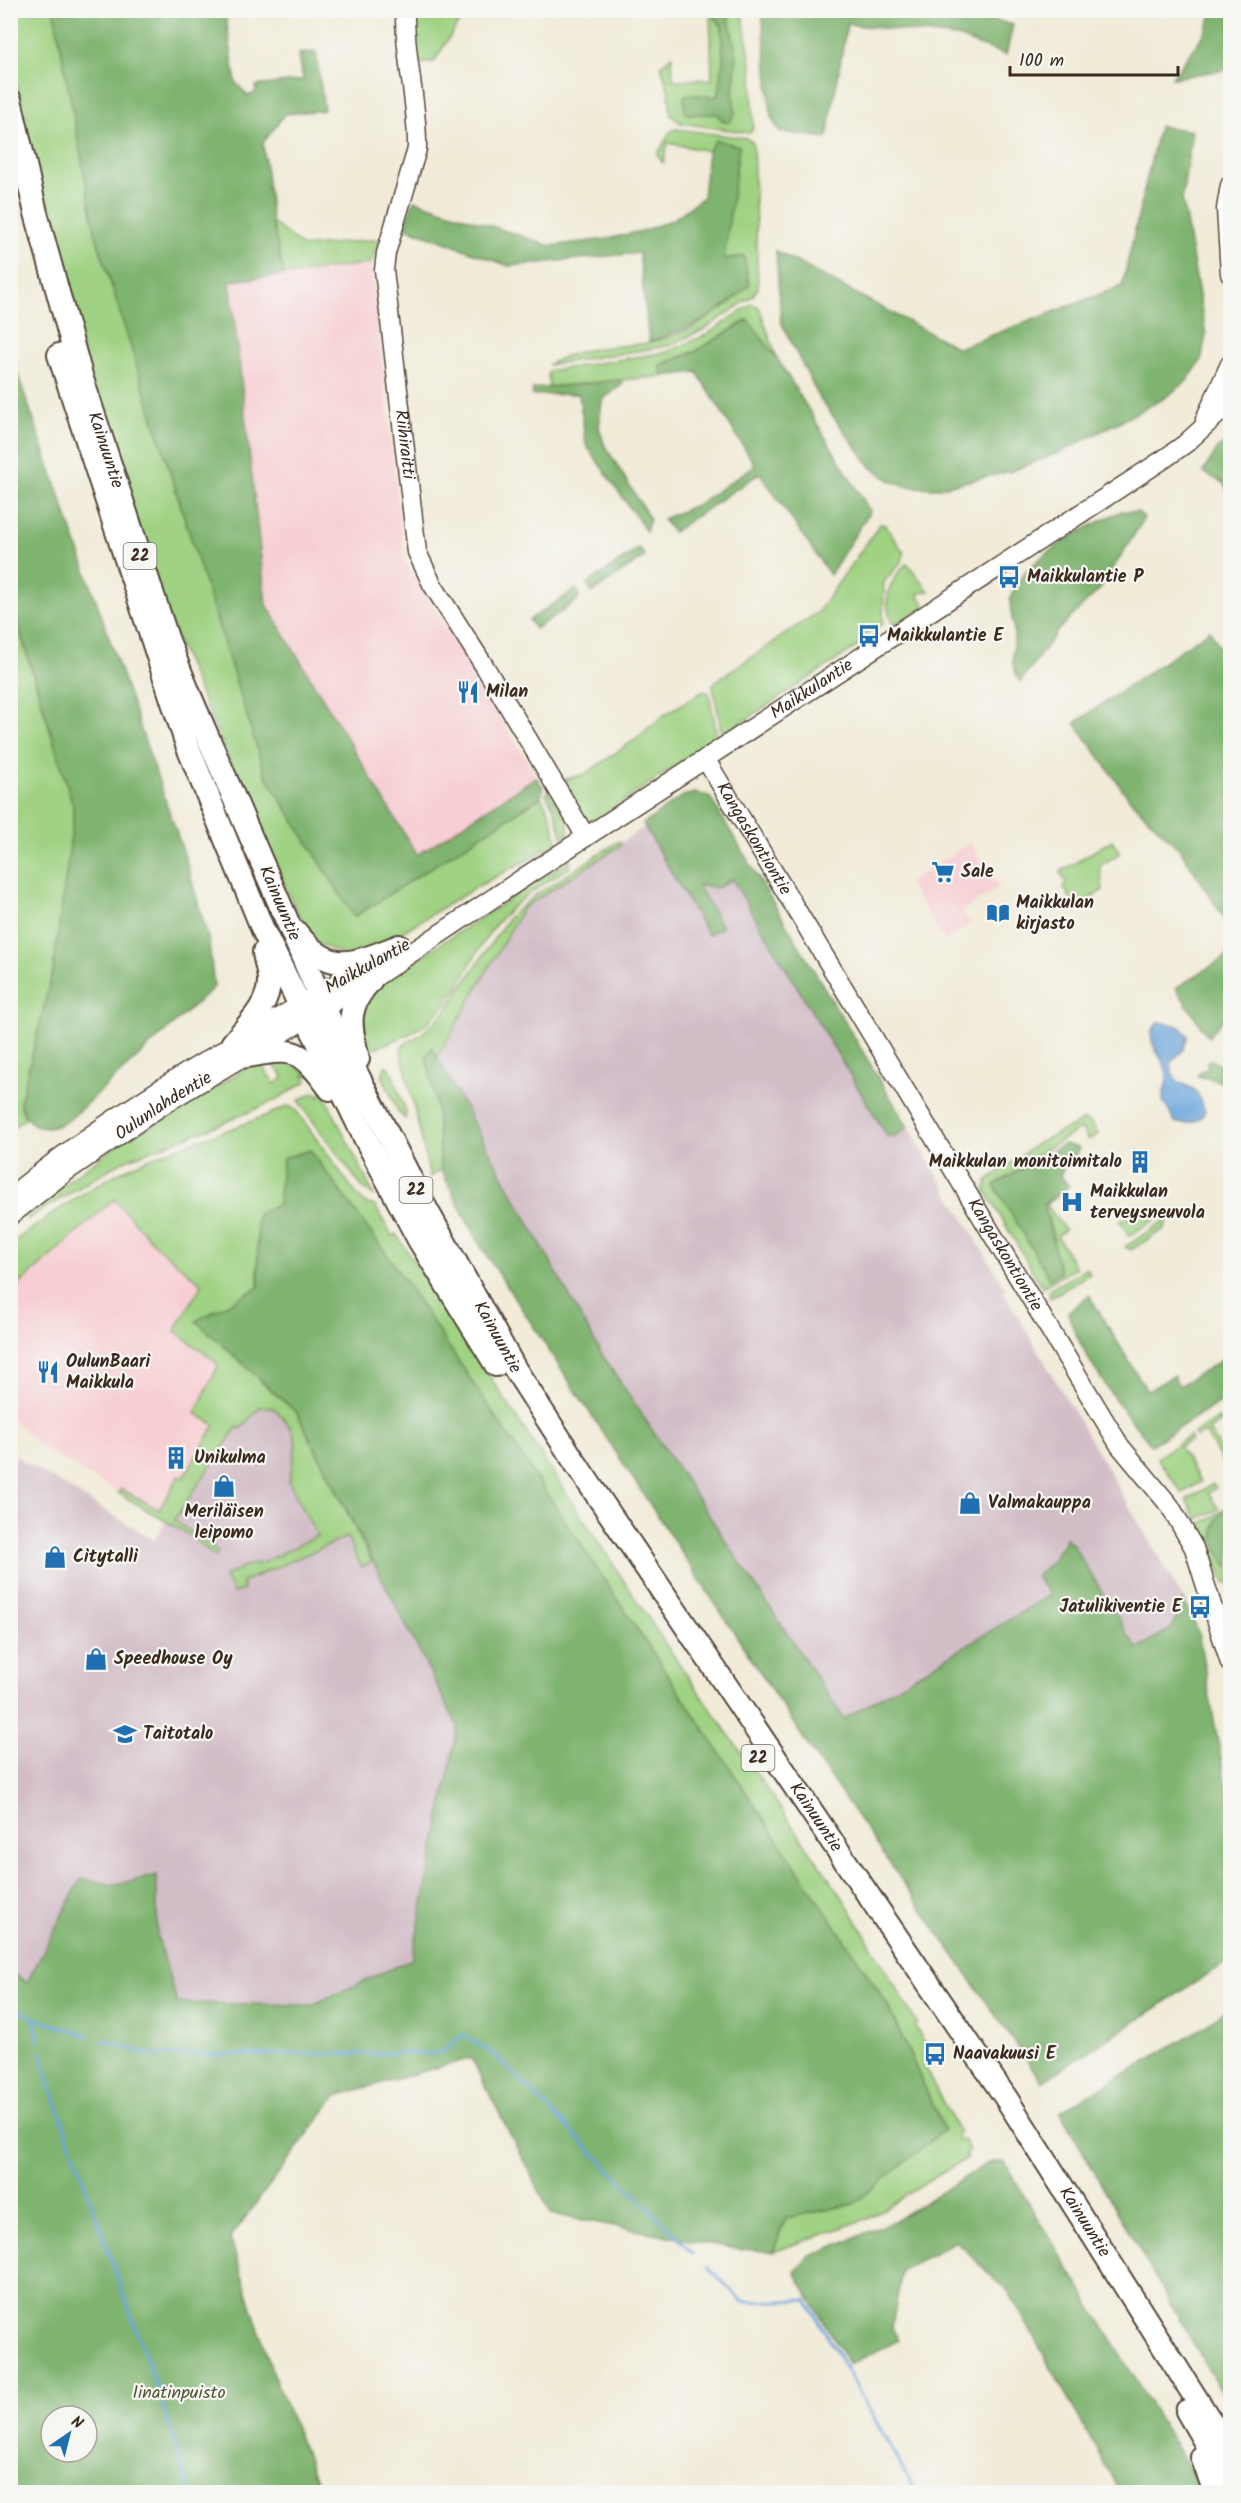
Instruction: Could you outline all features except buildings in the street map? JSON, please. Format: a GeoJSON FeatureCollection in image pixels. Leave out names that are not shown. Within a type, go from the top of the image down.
{"type":"FeatureCollection","features":[{"type":"Feature","properties":{"kind":"highway","name":"Kainuuntie"},"geometry":{"type":"LineString","coordinates":[[10,100],[42,235],[82,380],[167,639],[282,915],[312,1007],[365,1138],[419,1240],[571,1482],[997,2108],[1186,2396],[1230,2452]]}},
{"type":"Feature","properties":{"kind":"highway","name":"Kainuuntie"},"geometry":{"type":"LineString","coordinates":[[10,163],[67,385],[148,633],[187,745],[263,930],[366,1093],[424,1206],[521,1378],[592,1490],[1006,2098],[1186,2396],[1230,2485]]}},
{"type":"Feature","properties":{"kind":"highway"},"geometry":{"type":"LineString","coordinates":[[282,915],[309,948],[334,963],[365,959],[399,946]]}},
{"type":"Feature","properties":{"kind":"highway"},"geometry":{"type":"LineString","coordinates":[[236,1051],[258,1013],[269,981],[263,930]]}},
{"type":"Feature","properties":{"kind":"highway"},"geometry":{"type":"LineString","coordinates":[[366,1093],[354,1042],[352,1009],[357,995],[371,980]]}},
{"type":"Feature","properties":{"kind":"highway"},"geometry":{"type":"LineString","coordinates":[[236,1051],[279,1050],[300,1056],[314,1067],[365,1138]]}},
{"type":"Feature","properties":{"kind":"highway"},"geometry":{"type":"LineString","coordinates":[[1186,2396],[1230,2434]]}},
{"type":"Feature","properties":{"kind":"highway"},"geometry":{"type":"LineString","coordinates":[[1186,2396],[1215,2493]]}},
{"type":"Feature","properties":{"kind":"main road","name":"Riihiraitti"},"geometry":{"type":"LineString","coordinates":[[405,10],[404,35],[418,131],[417,149],[386,252],[384,270],[414,542],[432,584],[586,837]]}},
{"type":"Feature","properties":{"kind":"main road"},"geometry":{"type":"LineString","coordinates":[[1230,185],[1226,209],[1230,274]]}},
{"type":"Feature","properties":{"kind":"main road","name":"Maikkulantie"},"geometry":{"type":"LineString","coordinates":[[1185,444],[1209,412],[1229,373]]}},
{"type":"Feature","properties":{"kind":"main road","name":"Maikkulantie"},"geometry":{"type":"LineString","coordinates":[[312,1007],[371,980],[706,760],[1185,444],[1230,403]]}},
{"type":"Feature","properties":{"kind":"main road","name":"Kangaskontiontie"},"geometry":{"type":"LineString","coordinates":[[706,760],[1120,1446],[1170,1506],[1194,1548],[1230,1663]]}},
{"type":"Feature","properties":{"kind":"main road","name":"Maikkulantie"},"geometry":{"type":"LineString","coordinates":[[312,1007],[399,946],[438,934]]}},
{"type":"Feature","properties":{"kind":"main road","name":"Oulunlahdentie"},"geometry":{"type":"LineString","coordinates":[[10,1197],[74,1148],[164,1085],[236,1051],[312,1007]]}},
{"type":"Feature","properties":{"kind":"main road","name":"Oulunlahdentie"},"geometry":{"type":"LineString","coordinates":[[10,1216],[67,1171],[236,1051]]}},
{"type":"Feature","properties":{"kind":"shaded area"},"geometry":{"type":"Polygon","coordinates":[[[371,263],[404,558],[536,777],[418,855],[266,604],[230,281],[371,263]]]}},
{"type":"Feature","properties":{"kind":"shaded area"},"geometry":{"type":"Polygon","coordinates":[[[682,802],[718,811],[1006,1289],[1003,1291],[1184,1600],[1172,1628],[1138,1649],[1073,1545],[1062,1540],[1052,1561],[1036,1576],[1050,1594],[844,1719],[601,1353],[437,1058],[523,908],[682,802]]]}},
{"type":"Feature","properties":{"kind":"shaded area"},"geometry":{"type":"Polygon","coordinates":[[[970,842],[999,887],[962,911],[971,924],[945,941],[908,883],[970,842]]]}},
{"type":"Feature","properties":{"kind":"shaded area"},"geometry":{"type":"Polygon","coordinates":[[[114,1199],[156,1246],[202,1284],[259,1380],[164,1520],[41,1447],[11,1417],[10,1292],[114,1199]]]}},
{"type":"Feature","properties":{"kind":"shaded area"},"geometry":{"type":"Polygon","coordinates":[[[259,1380],[297,1413],[458,1727],[412,1959],[312,2005],[176,2003],[157,1934],[157,1876],[115,1885],[81,1880],[27,1982],[11,1973],[10,1453],[154,1540],[259,1380]]]}},
{"type":"Feature","properties":{"kind":"green space"},"geometry":{"type":"Polygon","coordinates":[[[10,11],[54,11],[96,236],[265,774],[354,916],[541,797],[550,813],[558,843],[475,888],[369,952],[347,957],[317,943],[296,911],[175,636],[89,377],[44,210],[11,56],[10,11]]]}},
{"type":"Feature","properties":{"kind":"green space"},"geometry":{"type":"Polygon","coordinates":[[[54,11],[225,11],[236,83],[248,96],[255,93],[256,86],[303,80],[299,54],[316,52],[324,110],[285,114],[263,143],[272,222],[284,275],[230,281],[266,604],[417,855],[536,777],[543,787],[541,797],[354,917],[265,774],[96,236],[54,11]]]}},
{"type":"Feature","properties":{"kind":"green space"},"geometry":{"type":"Polygon","coordinates":[[[410,11],[466,11],[434,62],[414,64],[410,11]]]}},
{"type":"Feature","properties":{"kind":"green space"},"geometry":{"type":"Polygon","coordinates":[[[710,11],[722,26],[723,60],[719,94],[688,114],[716,114],[724,122],[735,113],[733,92],[737,55],[727,11],[742,11],[752,69],[753,128],[750,133],[681,123],[671,115],[669,92],[661,65],[672,56],[673,80],[712,79],[710,11]]]}},
{"type":"Feature","properties":{"kind":"green space"},"geometry":{"type":"Polygon","coordinates":[[[710,11],[727,11],[737,55],[733,92],[735,113],[730,122],[725,122],[716,114],[688,114],[685,111],[684,97],[687,94],[716,97],[719,93],[723,60],[722,26],[710,11]]]}},
{"type":"Feature","properties":{"kind":"green space"},"geometry":{"type":"Polygon","coordinates":[[[762,11],[959,11],[1013,25],[1006,55],[957,37],[847,24],[827,138],[780,132],[771,117],[762,11]]]}},
{"type":"Feature","properties":{"kind":"green space"},"geometry":{"type":"Polygon","coordinates":[[[1213,11],[1230,11],[1230,69],[1172,78],[1205,33],[1213,11]]]}},
{"type":"Feature","properties":{"kind":"green space"},"geometry":{"type":"Polygon","coordinates":[[[1159,126],[1192,131],[1182,198],[1206,335],[1201,361],[1186,382],[1163,399],[1063,451],[1012,471],[938,488],[909,487],[889,480],[872,468],[820,399],[781,322],[776,251],[958,348],[1122,286],[1159,126]]]}},
{"type":"Feature","properties":{"kind":"green space"},"geometry":{"type":"Polygon","coordinates":[[[676,129],[746,138],[753,143],[758,288],[753,296],[703,330],[668,346],[548,365],[583,351],[646,343],[674,335],[715,314],[749,285],[744,256],[724,259],[716,140],[708,151],[668,143],[663,163],[657,155],[670,132],[676,129]]]}},
{"type":"Feature","properties":{"kind":"green space"},"geometry":{"type":"Polygon","coordinates":[[[716,140],[739,146],[724,259],[744,256],[749,285],[738,296],[703,320],[649,342],[639,253],[509,266],[404,227],[414,200],[551,246],[607,239],[646,230],[674,219],[703,197],[708,151],[716,140]]]}},
{"type":"Feature","properties":{"kind":"green space"},"geometry":{"type":"Polygon","coordinates":[[[272,222],[303,247],[380,239],[371,263],[284,275],[272,222]]]}},
{"type":"Feature","properties":{"kind":"green space"},"geometry":{"type":"Polygon","coordinates":[[[752,304],[759,307],[777,358],[747,320],[696,351],[660,365],[663,376],[549,387],[548,371],[667,352],[706,335],[752,304]]]}},
{"type":"Feature","properties":{"kind":"green space"},"geometry":{"type":"Polygon","coordinates":[[[748,320],[777,358],[870,511],[830,575],[760,473],[673,532],[663,519],[698,504],[755,465],[697,372],[663,376],[660,366],[696,351],[748,320]]]}},
{"type":"Feature","properties":{"kind":"green space"},"geometry":{"type":"Polygon","coordinates":[[[10,352],[186,860],[209,942],[214,987],[69,1120],[45,1128],[33,1124],[28,1119],[20,1103],[53,971],[73,822],[73,805],[11,600],[10,352]]]}},
{"type":"Feature","properties":{"kind":"green space"},"geometry":{"type":"Polygon","coordinates":[[[620,380],[623,384],[602,400],[599,427],[604,444],[650,519],[646,531],[586,445],[579,394],[532,395],[533,389],[620,380]]]}},
{"type":"Feature","properties":{"kind":"green space"},"geometry":{"type":"Polygon","coordinates":[[[1230,439],[1230,496],[1223,483],[1203,472],[1217,449],[1230,439]]]}},
{"type":"Feature","properties":{"kind":"green space"},"geometry":{"type":"Polygon","coordinates":[[[1122,511],[1137,512],[1144,517],[1141,524],[1100,589],[1059,629],[1020,682],[1013,663],[1014,633],[1010,606],[1017,583],[1042,557],[1058,545],[1122,511]]]}},
{"type":"Feature","properties":{"kind":"green space"},"geometry":{"type":"Polygon","coordinates":[[[880,524],[885,525],[904,553],[902,561],[884,582],[883,623],[862,637],[864,642],[724,734],[721,730],[713,686],[716,681],[818,612],[880,524]]]}},
{"type":"Feature","properties":{"kind":"green space"},"geometry":{"type":"Polygon","coordinates":[[[639,548],[645,556],[592,593],[587,584],[639,548]]]}},
{"type":"Feature","properties":{"kind":"green space"},"geometry":{"type":"Polygon","coordinates":[[[907,563],[929,591],[918,594],[926,608],[893,625],[889,616],[887,599],[891,584],[907,563]]]}},
{"type":"Feature","properties":{"kind":"green space"},"geometry":{"type":"Polygon","coordinates":[[[576,589],[579,594],[577,601],[535,629],[529,620],[576,589]]]}},
{"type":"Feature","properties":{"kind":"green space"},"geometry":{"type":"Polygon","coordinates":[[[10,600],[73,805],[73,822],[53,971],[20,1103],[25,1119],[11,1128],[10,600]]]}},
{"type":"Feature","properties":{"kind":"green space"},"geometry":{"type":"Polygon","coordinates":[[[1210,630],[1230,666],[1230,927],[1181,851],[1130,800],[1075,723],[1210,630]]]}},
{"type":"Feature","properties":{"kind":"green space"},"geometry":{"type":"Polygon","coordinates":[[[703,691],[709,693],[717,737],[595,821],[586,820],[560,783],[563,780],[585,774],[637,738],[664,715],[703,691]]]}},
{"type":"Feature","properties":{"kind":"green space"},"geometry":{"type":"Polygon","coordinates":[[[548,790],[568,820],[568,835],[563,839],[555,810],[546,794],[548,790]]]}},
{"type":"Feature","properties":{"kind":"green space"},"geometry":{"type":"Polygon","coordinates":[[[694,793],[709,796],[908,1127],[894,1137],[887,1136],[732,879],[718,888],[698,885],[722,927],[708,935],[643,824],[683,796],[694,793]]]}},
{"type":"Feature","properties":{"kind":"green space"},"geometry":{"type":"Polygon","coordinates":[[[1112,840],[1120,853],[1100,866],[1103,890],[1076,907],[1063,886],[1067,883],[1060,872],[1112,840]]]}},
{"type":"Feature","properties":{"kind":"green space"},"geometry":{"type":"Polygon","coordinates":[[[619,841],[621,845],[523,908],[437,1058],[432,1048],[426,1057],[436,1101],[441,1170],[430,1177],[401,1050],[403,1045],[420,1035],[443,1014],[509,917],[534,896],[619,841]]]}},
{"type":"Feature","properties":{"kind":"green space"},"geometry":{"type":"Polygon","coordinates":[[[570,860],[570,867],[522,899],[497,923],[449,999],[429,1021],[408,1035],[368,1051],[360,1047],[363,998],[389,977],[570,860]]]}},
{"type":"Feature","properties":{"kind":"green space"},"geometry":{"type":"Polygon","coordinates":[[[1230,954],[1230,1011],[1208,1037],[1176,988],[1230,954]]]}},
{"type":"Feature","properties":{"kind":"green space"},"geometry":{"type":"Polygon","coordinates":[[[432,1048],[601,1353],[844,1719],[1050,1595],[1036,1576],[1052,1561],[1066,1538],[1073,1545],[1137,1649],[1172,1628],[1184,1600],[1198,1632],[1230,1808],[1230,1960],[1042,2082],[811,1750],[476,1239],[441,1170],[436,1101],[426,1057],[432,1048]]]}},
{"type":"Feature","properties":{"kind":"green space"},"geometry":{"type":"Polygon","coordinates":[[[279,1056],[312,1076],[304,1075],[307,1081],[276,1100],[221,1124],[121,1162],[26,1220],[39,1202],[128,1137],[162,1120],[250,1066],[261,1065],[275,1084],[284,1077],[272,1063],[279,1056]]]}},
{"type":"Feature","properties":{"kind":"green space"},"geometry":{"type":"Polygon","coordinates":[[[1212,1060],[1230,1072],[1230,1088],[1217,1080],[1197,1076],[1201,1071],[1208,1069],[1207,1061],[1212,1060]]]}},
{"type":"Feature","properties":{"kind":"green space"},"geometry":{"type":"Polygon","coordinates":[[[386,1065],[390,1068],[406,1112],[405,1119],[399,1113],[382,1075],[386,1065]]]}},
{"type":"Feature","properties":{"kind":"green space"},"geometry":{"type":"Polygon","coordinates":[[[322,1090],[374,1195],[361,1186],[301,1105],[299,1100],[315,1092],[319,1097],[322,1090]]]}},
{"type":"Feature","properties":{"kind":"green space"},"geometry":{"type":"Polygon","coordinates":[[[288,1106],[295,1109],[357,1195],[366,1204],[375,1206],[392,1236],[396,1234],[664,1642],[845,1901],[917,2023],[915,2027],[925,2043],[922,2059],[924,2067],[959,2132],[956,2134],[958,2140],[963,2139],[970,2151],[965,2154],[968,2157],[869,2218],[773,2252],[786,2218],[854,2204],[944,2129],[886,2002],[484,1400],[310,1150],[283,1158],[278,1205],[257,1215],[259,1380],[297,1413],[372,1562],[361,1567],[347,1537],[242,1582],[244,1590],[233,1593],[225,1576],[248,1565],[262,1563],[317,1536],[289,1482],[296,1444],[293,1432],[283,1417],[272,1407],[260,1407],[241,1429],[237,1427],[174,1520],[218,1551],[215,1557],[191,1536],[118,1493],[121,1489],[159,1510],[179,1476],[183,1478],[215,1425],[195,1413],[218,1366],[215,1361],[175,1331],[202,1284],[156,1246],[114,1199],[11,1292],[11,1244],[39,1223],[130,1167],[288,1106]]]}},
{"type":"Feature","properties":{"kind":"green space"},"geometry":{"type":"Polygon","coordinates":[[[1084,1120],[1091,1123],[1098,1134],[1088,1140],[1081,1128],[1034,1157],[1036,1160],[994,1185],[1054,1240],[1044,1204],[1058,1196],[1046,1204],[1065,1230],[1057,1236],[1076,1268],[1042,1287],[985,1190],[988,1180],[1038,1143],[1084,1120]]]}},
{"type":"Feature","properties":{"kind":"green space"},"geometry":{"type":"Polygon","coordinates":[[[1064,1144],[1079,1148],[1078,1153],[1064,1166],[1060,1176],[1069,1186],[1044,1204],[1060,1272],[1050,1279],[994,1185],[1064,1144]]]}},
{"type":"Feature","properties":{"kind":"green space","name":"Iinatinpuisto"},"geometry":{"type":"Polygon","coordinates":[[[310,1150],[391,1260],[886,2002],[944,2130],[854,2204],[786,2218],[773,2252],[732,2248],[551,2214],[471,2058],[336,2096],[230,2238],[272,2371],[321,2492],[11,2492],[11,1973],[27,1982],[81,1879],[115,1885],[157,1875],[157,1934],[177,2003],[312,2005],[412,1959],[458,1727],[297,1413],[196,1321],[259,1287],[257,1214],[278,1205],[283,1158],[310,1150]]]}},
{"type":"Feature","properties":{"kind":"green space"},"geometry":{"type":"Polygon","coordinates":[[[1154,1209],[1159,1217],[1129,1236],[1120,1221],[1133,1215],[1136,1220],[1154,1209]]]}},
{"type":"Feature","properties":{"kind":"green space"},"geometry":{"type":"Polygon","coordinates":[[[1167,1219],[1167,1225],[1163,1230],[1131,1250],[1125,1247],[1167,1219]]]}},
{"type":"Feature","properties":{"kind":"green space"},"geometry":{"type":"Polygon","coordinates":[[[1087,1268],[1090,1274],[1050,1298],[1049,1290],[1087,1268]]]}},
{"type":"Feature","properties":{"kind":"green space"},"geometry":{"type":"Polygon","coordinates":[[[1089,1295],[1147,1391],[1173,1376],[1179,1386],[1230,1355],[1230,1396],[1151,1445],[1103,1382],[1074,1329],[1068,1312],[1089,1295]]]}},
{"type":"Feature","properties":{"kind":"green space"},"geometry":{"type":"Polygon","coordinates":[[[1219,1418],[1221,1422],[1209,1430],[1230,1464],[1225,1466],[1205,1432],[1196,1437],[1194,1433],[1219,1418]]]}},
{"type":"Feature","properties":{"kind":"green space"},"geometry":{"type":"Polygon","coordinates":[[[1189,1436],[1191,1440],[1179,1447],[1201,1482],[1182,1493],[1157,1458],[1189,1436]]]}},
{"type":"Feature","properties":{"kind":"green space"},"geometry":{"type":"Polygon","coordinates":[[[1213,1484],[1216,1488],[1208,1493],[1219,1509],[1197,1519],[1186,1500],[1213,1484]]]}},
{"type":"Feature","properties":{"kind":"green space"},"geometry":{"type":"Polygon","coordinates":[[[1230,1506],[1230,1587],[1229,1582],[1225,1583],[1200,1524],[1230,1506]]]}},
{"type":"Feature","properties":{"kind":"green space"},"geometry":{"type":"Polygon","coordinates":[[[1230,1508],[1230,1568],[1216,1545],[1214,1528],[1222,1514],[1230,1508]]]}},
{"type":"Feature","properties":{"kind":"green space"},"geometry":{"type":"Polygon","coordinates":[[[1230,2006],[1230,2407],[1060,2112],[1207,2025],[1230,2006]]]}},
{"type":"Feature","properties":{"kind":"green space"},"geometry":{"type":"Polygon","coordinates":[[[990,2162],[1004,2162],[1195,2478],[1198,2492],[1120,2492],[1010,2294],[956,2241],[902,2270],[892,2327],[899,2340],[849,2365],[795,2272],[808,2257],[894,2221],[990,2162]]]}},
{"type":"Feature","properties":{"kind":"water"},"geometry":{"type":"Polygon","coordinates":[[[1160,1022],[1179,1026],[1188,1036],[1182,1051],[1172,1061],[1171,1068],[1174,1077],[1196,1091],[1205,1111],[1193,1122],[1184,1124],[1175,1122],[1163,1101],[1167,1073],[1154,1046],[1151,1033],[1160,1022]]]}},
{"type":"Feature","properties":{"kind":"waterway"},"geometry":{"type":"LineString","coordinates":[[10,2006],[34,2018],[39,2041]]}},
{"type":"Feature","properties":{"kind":"waterway"},"geometry":{"type":"LineString","coordinates":[[34,2018],[88,2036]]}},
{"type":"Feature","properties":{"kind":"waterway"},"geometry":{"type":"LineString","coordinates":[[103,2040],[150,2055],[441,2053],[463,2035],[496,2056],[693,2253]]}},
{"type":"Feature","properties":{"kind":"waterway"},"geometry":{"type":"LineString","coordinates":[[42,2053],[48,2080],[160,2397],[190,2492]]}},
{"type":"Feature","properties":{"kind":"waterway"},"geometry":{"type":"LineString","coordinates":[[708,2267],[743,2302],[807,2300],[916,2492]]}},
{"type":"Feature","properties":{"kind":"place","name":"Maikkulantie P"},"geometry":{"type":"Point","coordinates":[1009,577]}},
{"type":"Feature","properties":{"kind":"place","name":"Maikkulantie E"},"geometry":{"type":"Point","coordinates":[869,636]}},
{"type":"Feature","properties":{"kind":"place","name":"Milan"},"geometry":{"type":"Point","coordinates":[468,692]}},
{"type":"Feature","properties":{"kind":"place","name":"Sale"},"geometry":{"type":"Point","coordinates":[943,872]}},
{"type":"Feature","properties":{"kind":"place","name":"Maikkulan kirjasto"},"geometry":{"type":"Point","coordinates":[998,913]}},
{"type":"Feature","properties":{"kind":"place","name":"Maikkulan monitoimitalo"},"geometry":{"type":"Point","coordinates":[1140,1162]}},
{"type":"Feature","properties":{"kind":"place","name":"Maikkulan terveysneuvola"},"geometry":{"type":"Point","coordinates":[1072,1202]}},
{"type":"Feature","properties":{"kind":"place","name":"OulunBaari Maikkula"},"geometry":{"type":"Point","coordinates":[48,1372]}},
{"type":"Feature","properties":{"kind":"place","name":"Unikulma"},"geometry":{"type":"Point","coordinates":[176,1458]}},
{"type":"Feature","properties":{"kind":"place","name":"Meriläisen leipomo"},"geometry":{"type":"Point","coordinates":[224,1486]}},
{"type":"Feature","properties":{"kind":"place","name":"Valmakauppa"},"geometry":{"type":"Point","coordinates":[970,1503]}},
{"type":"Feature","properties":{"kind":"place","name":"Citytalli"},"geometry":{"type":"Point","coordinates":[55,1557]}},
{"type":"Feature","properties":{"kind":"place","name":"Jatulikiventie E"},"geometry":{"type":"Point","coordinates":[1200,1607]}},
{"type":"Feature","properties":{"kind":"place","name":"Speedhouse Oy"},"geometry":{"type":"Point","coordinates":[96,1659]}},
{"type":"Feature","properties":{"kind":"place","name":"Taitotalo"},"geometry":{"type":"Point","coordinates":[125,1734]}},
{"type":"Feature","properties":{"kind":"place","name":"Naavakuusi E"},"geometry":{"type":"Point","coordinates":[935,2054]}}]}
